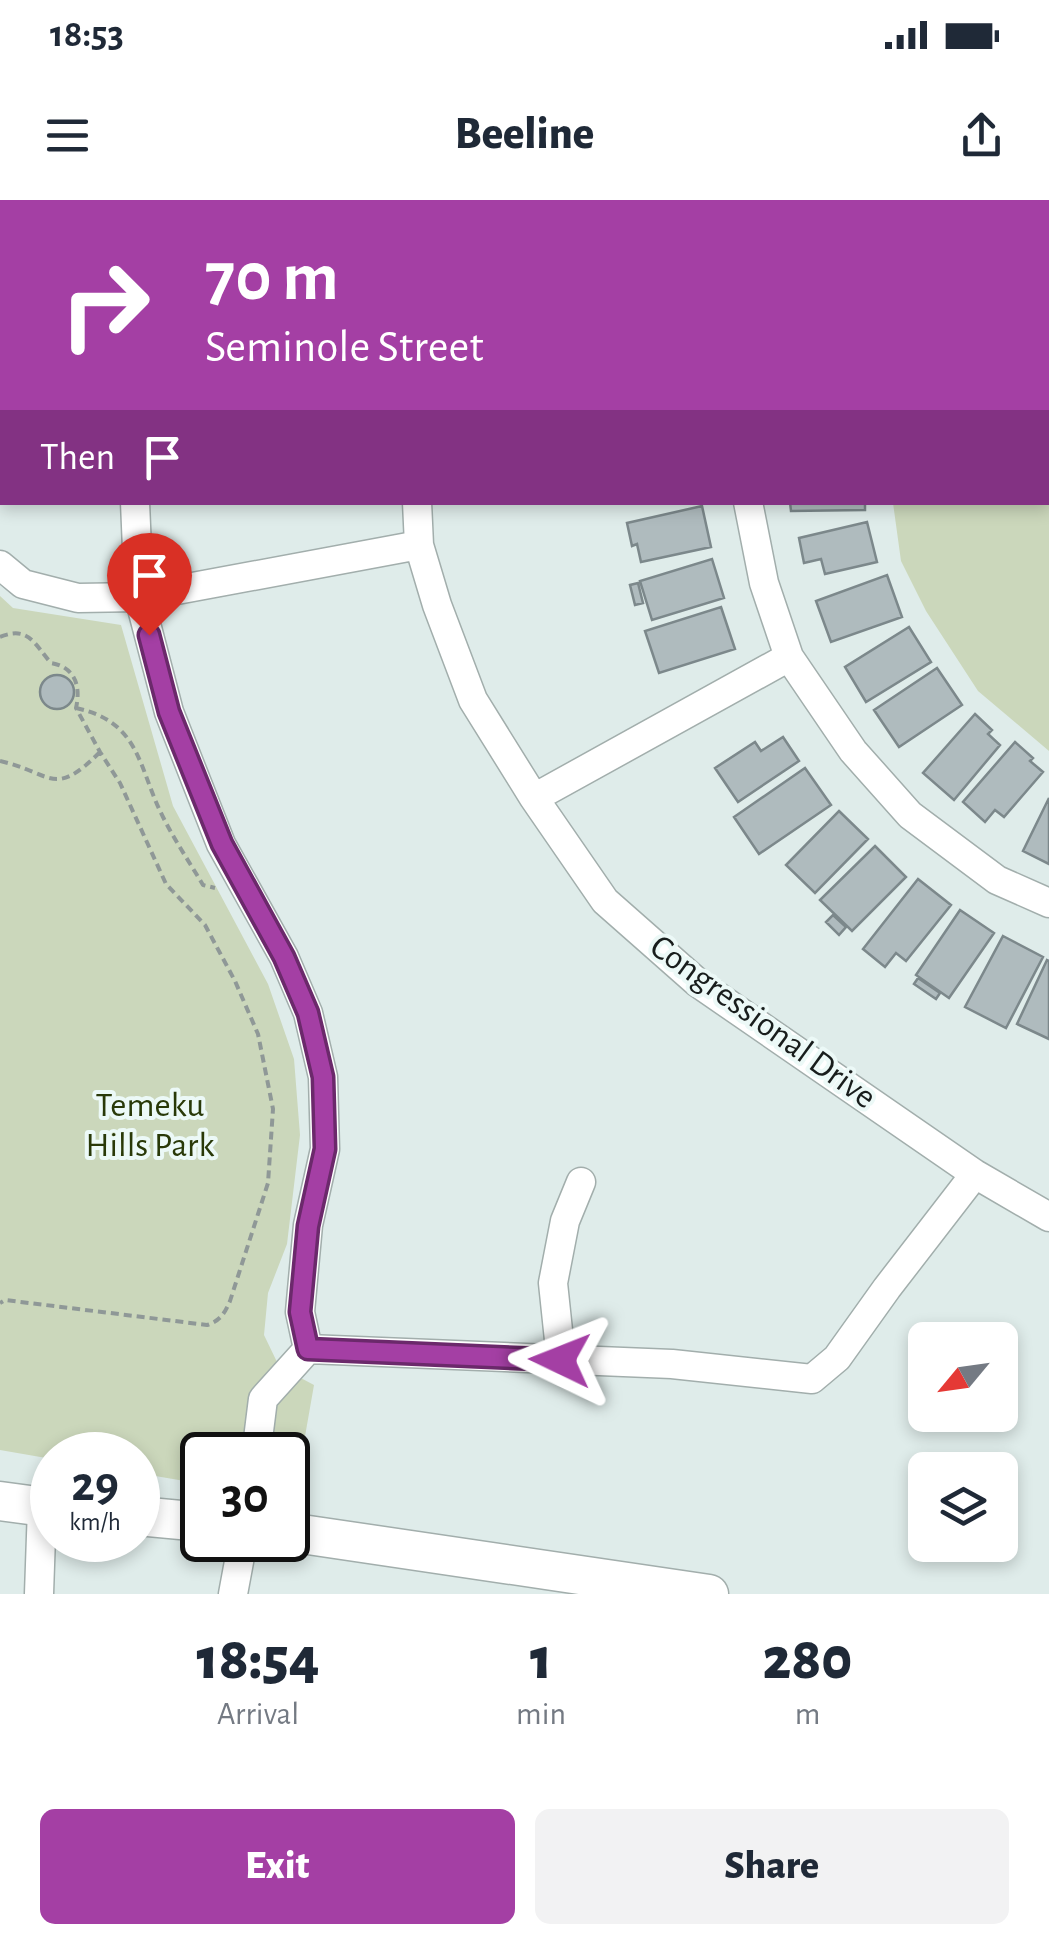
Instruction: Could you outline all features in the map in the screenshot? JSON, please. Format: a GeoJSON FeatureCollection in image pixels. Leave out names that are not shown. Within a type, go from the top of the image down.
{"type":"FeatureCollection","features":[{"type":"Feature","properties":{"kind":"main road"},"geometry":{"type":"LineString","coordinates":[[0,1501],[30,1505]]}},
{"type":"Feature","properties":{"kind":"main road"},"geometry":{"type":"LineString","coordinates":[[310,1535],[709,1594]]}},
{"type":"Feature","properties":{"kind":"street"},"geometry":{"type":"LineString","coordinates":[[135,505],[139,597],[169,712],[222,844],[284,957],[308,1013],[323,1077],[325,1149],[308,1226],[300,1312],[308,1349]]}},
{"type":"Feature","properties":{"kind":"street","name":"Congressional Drive"},"geometry":{"type":"LineString","coordinates":[[417,505],[420,545],[436,604],[473,700],[534,798],[605,900],[698,983],[975,1174],[1049,1217]]}},
{"type":"Feature","properties":{"kind":"street"},"geometry":{"type":"LineString","coordinates":[[749,505],[764,584],[788,657],[853,751],[910,814],[997,880],[1049,903]]}},
{"type":"Feature","properties":{"kind":"street"},"geometry":{"type":"LineString","coordinates":[[0,565],[23,584],[78,598],[139,597],[420,545]]}},
{"type":"Feature","properties":{"kind":"street"},"geometry":{"type":"LineString","coordinates":[[534,798],[788,657]]}},
{"type":"Feature","properties":{"kind":"street"},"geometry":{"type":"LineString","coordinates":[[308,1349],[672,1364],[812,1379],[837,1358],[975,1174]]}},
{"type":"Feature","properties":{"kind":"street"},"geometry":{"type":"LineString","coordinates":[[560,1360],[552,1283],[565,1221],[581,1182]]}},
{"type":"Feature","properties":{"kind":"street"},"geometry":{"type":"LineString","coordinates":[[259,1432],[263,1399],[308,1349]]}},
{"type":"Feature","properties":{"kind":"street"},"geometry":{"type":"LineString","coordinates":[[39,1594],[42,1562]]}},
{"type":"Feature","properties":{"kind":"street"},"geometry":{"type":"LineString","coordinates":[[233,1594],[239,1562]]}},
{"type":"Feature","properties":{"kind":"path"},"geometry":{"type":"LineString","coordinates":[[0,637],[17,633],[26,636],[51,663],[68,670],[79,692],[76,708],[120,783],[166,884],[205,925],[235,981],[258,1034],[273,1109],[268,1183],[230,1301],[216,1322],[207,1326],[4,1300],[0,1303]]}},
{"type":"Feature","properties":{"kind":"path"},"geometry":{"type":"LineString","coordinates":[[76,708],[113,722],[136,750],[162,815],[202,886],[219,888]]}},
{"type":"Feature","properties":{"kind":"path"},"geometry":{"type":"LineString","coordinates":[[0,761],[56,780],[71,778],[100,752]]}},
{"type":"Feature","properties":{"kind":"green space"},"geometry":{"type":"Polygon","coordinates":[[[893,505],[1049,505],[1049,751],[978,691],[926,611],[901,561],[893,505]]]}},
{"type":"Feature","properties":{"kind":"green space","name":"Temeku Hills Park"},"geometry":{"type":"Polygon","coordinates":[[[0,596],[13,608],[121,625],[173,806],[268,984],[294,1059],[300,1135],[287,1244],[268,1293],[264,1335],[277,1362],[314,1385],[306,1432],[180,1432],[180,1480],[160,1477],[160,1432],[30,1432],[30,1455],[0,1450],[0,596]]]}},
{"type":"Feature","properties":{"kind":"building"},"geometry":{"type":"Polygon","coordinates":[[[790,505],[865,505],[865,510],[791,511],[790,505]]]}},
{"type":"Feature","properties":{"kind":"building"},"geometry":{"type":"Polygon","coordinates":[[[702,506],[711,547],[641,562],[637,544],[632,546],[627,523],[702,506]]]}},
{"type":"Feature","properties":{"kind":"building"},"geometry":{"type":"Polygon","coordinates":[[[867,522],[877,562],[825,574],[821,559],[804,563],[799,538],[867,522]]]}},
{"type":"Feature","properties":{"kind":"building"},"geometry":{"type":"Polygon","coordinates":[[[712,559],[724,598],[652,620],[640,581],[712,559]]]}},
{"type":"Feature","properties":{"kind":"building"},"geometry":{"type":"Polygon","coordinates":[[[887,575],[902,617],[831,642],[816,601],[887,575]]]}},
{"type":"Feature","properties":{"kind":"building"},"geometry":{"type":"Polygon","coordinates":[[[638,583],[643,603],[635,605],[630,585],[638,583]]]}},
{"type":"Feature","properties":{"kind":"building"},"geometry":{"type":"Polygon","coordinates":[[[721,607],[735,649],[659,673],[645,631],[721,607]]]}},
{"type":"Feature","properties":{"kind":"building"},"geometry":{"type":"Polygon","coordinates":[[[909,627],[931,662],[866,702],[845,667],[909,627]]]}},
{"type":"Feature","properties":{"kind":"building"},"geometry":{"type":"Polygon","coordinates":[[[937,668],[962,705],[899,747],[874,710],[937,668]]]}},
{"type":"Feature","properties":{"kind":"building"},"geometry":{"type":"Polygon","coordinates":[[[57,675],[69,680],[74,692],[69,704],[57,709],[45,704],[40,692],[45,680],[57,675]]]}},
{"type":"Feature","properties":{"kind":"building"},"geometry":{"type":"Polygon","coordinates":[[[975,714],[992,730],[988,734],[1000,745],[954,800],[923,773],[975,714]]]}},
{"type":"Feature","properties":{"kind":"building"},"geometry":{"type":"Polygon","coordinates":[[[783,737],[799,761],[738,802],[715,768],[755,742],[761,751],[783,737]]]}},
{"type":"Feature","properties":{"kind":"building"},"geometry":{"type":"Polygon","coordinates":[[[1015,742],[1043,772],[1004,817],[995,810],[985,822],[963,802],[1015,742]]]}},
{"type":"Feature","properties":{"kind":"building"},"geometry":{"type":"Polygon","coordinates":[[[805,768],[831,805],[759,854],[734,817],[805,768]]]}},
{"type":"Feature","properties":{"kind":"building"},"geometry":{"type":"Polygon","coordinates":[[[1049,798],[1049,864],[1023,851],[1049,798]]]}},
{"type":"Feature","properties":{"kind":"building"},"geometry":{"type":"Polygon","coordinates":[[[839,811],[868,839],[815,893],[786,865],[839,811]]]}},
{"type":"Feature","properties":{"kind":"building"},"geometry":{"type":"Polygon","coordinates":[[[875,846],[906,877],[852,931],[820,900],[875,846]]]}},
{"type":"Feature","properties":{"kind":"building"},"geometry":{"type":"Polygon","coordinates":[[[918,879],[951,905],[906,961],[896,953],[885,967],[863,949],[918,879]]]}},
{"type":"Feature","properties":{"kind":"building"},"geometry":{"type":"Polygon","coordinates":[[[960,910],[994,933],[949,998],[916,975],[960,910]]]}},
{"type":"Feature","properties":{"kind":"building"},"geometry":{"type":"Polygon","coordinates":[[[833,915],[846,927],[839,935],[826,922],[833,915]]]}},
{"type":"Feature","properties":{"kind":"building"},"geometry":{"type":"Polygon","coordinates":[[[1003,936],[1043,957],[1006,1028],[965,1007],[1003,936]]]}},
{"type":"Feature","properties":{"kind":"building"},"geometry":{"type":"Polygon","coordinates":[[[1049,961],[1049,1039],[1017,1024],[1049,961]]]}},
{"type":"Feature","properties":{"kind":"building"},"geometry":{"type":"Polygon","coordinates":[[[918,978],[940,993],[936,999],[914,984],[918,978]]]}},
{"type":"Feature","properties":{"kind":"route"},"geometry":{"type":"LineString","coordinates":[[149,635],[169,712],[222,844],[284,957],[308,1013],[323,1077],[325,1149],[308,1226],[300,1312],[308,1349],[560,1360]]}}]}
